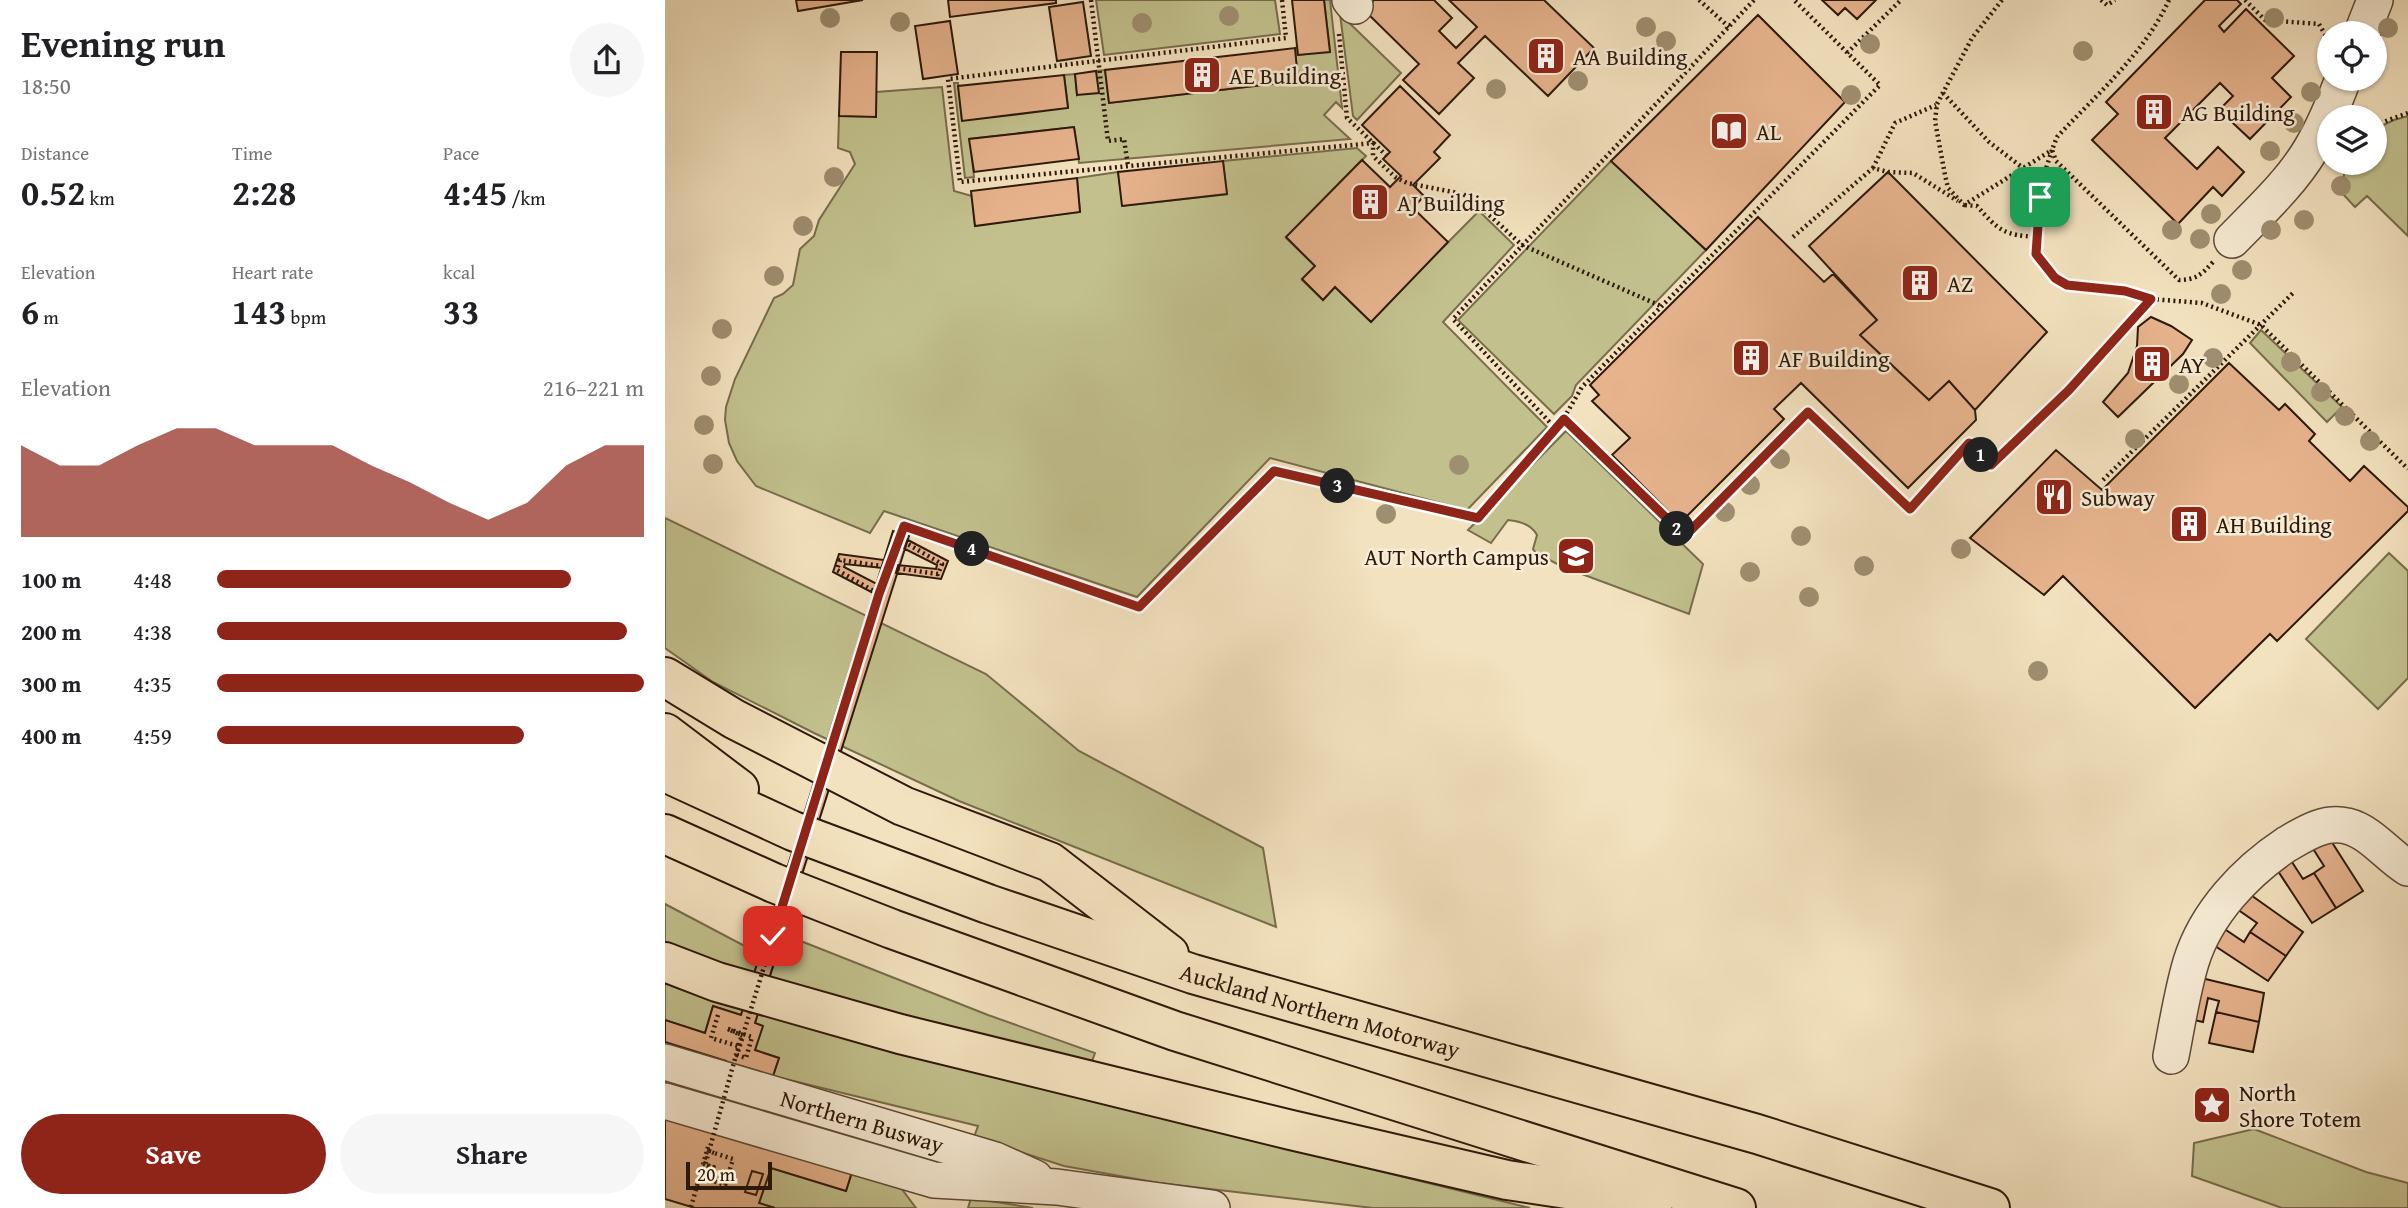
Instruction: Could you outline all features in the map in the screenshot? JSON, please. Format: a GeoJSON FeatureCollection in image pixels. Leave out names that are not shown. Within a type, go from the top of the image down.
{"type":"FeatureCollection","features":[{"type":"Feature","properties":{"kind":"highway"},"geometry":{"type":"LineString","coordinates":[[665,677],[734,719],[903,806],[1050,862],[1193,974]]}},
{"type":"Feature","properties":{"kind":"highway"},"geometry":{"type":"LineString","coordinates":[[665,733],[793,831]]}},
{"type":"Feature","properties":{"kind":"highway","name":"Auckland Northern Motorway"},"geometry":{"type":"LineString","coordinates":[[665,772],[793,831],[988,904],[1193,974],[1757,1134],[1990,1208]]}},
{"type":"Feature","properties":{"kind":"highway"},"geometry":{"type":"LineString","coordinates":[[665,834],[774,883],[880,925],[1175,1031],[1736,1208]]}},
{"type":"Feature","properties":{"kind":"highway"},"geometry":{"type":"LineString","coordinates":[[665,962],[717,982],[900,1034],[1291,1130],[1507,1181],[1697,1208]]}},
{"type":"Feature","properties":{"kind":"lane"},"geometry":{"type":"LineString","coordinates":[[2367,21],[2375,0]]}},
{"type":"Feature","properties":{"kind":"lane"},"geometry":{"type":"LineString","coordinates":[[2232,240],[2288,181],[2310,151],[2327,120],[2338,91]]}},
{"type":"Feature","properties":{"kind":"lane"},"geometry":{"type":"LineString","coordinates":[[2171,1056],[2190,963],[2201,935],[2234,889],[2256,867],[2317,827],[2333,824],[2363,832],[2408,868]]}},
{"type":"Feature","properties":{"kind":"lane","name":"Northern Busway"},"geometry":{"type":"LineString","coordinates":[[665,1062],[995,1160],[1057,1187]]}},
{"type":"Feature","properties":{"kind":"lane","name":"Northern Busway"},"geometry":{"type":"LineString","coordinates":[[665,1101],[938,1194],[1057,1187],[1212,1208]]}},
{"type":"Feature","properties":{"kind":"path"},"geometry":{"type":"LineString","coordinates":[[1091,0],[1108,141],[1124,139],[1128,166]]}},
{"type":"Feature","properties":{"kind":"path"},"geometry":{"type":"LineString","coordinates":[[1282,0],[1286,38],[948,79],[960,182],[1373,143]]}},
{"type":"Feature","properties":{"kind":"path"},"geometry":{"type":"LineString","coordinates":[[1699,0],[1728,27]]}},
{"type":"Feature","properties":{"kind":"path"},"geometry":{"type":"LineString","coordinates":[[1557,430],[1453,319],[1754,0]]}},
{"type":"Feature","properties":{"kind":"path"},"geometry":{"type":"LineString","coordinates":[[728,1029],[743,1035],[879,594],[904,526],[1139,607],[1274,471],[1478,518],[1557,430],[1582,387],[1879,85],[1794,0]]}},
{"type":"Feature","properties":{"kind":"path"},"geometry":{"type":"LineString","coordinates":[[1847,53],[1901,0]]}},
{"type":"Feature","properties":{"kind":"path"},"geometry":{"type":"LineString","coordinates":[[1964,205],[1948,188],[1935,121],[1937,104],[1972,38],[2002,0]]}},
{"type":"Feature","properties":{"kind":"path"},"geometry":{"type":"LineString","coordinates":[[2101,0],[2107,5],[2115,0]]}},
{"type":"Feature","properties":{"kind":"path"},"geometry":{"type":"LineString","coordinates":[[2169,0],[2158,21],[2121,68],[2057,137],[2043,178],[2036,254],[2055,278],[2067,285],[2125,291],[2151,299],[2201,303],[2260,324],[2408,469]]}},
{"type":"Feature","properties":{"kind":"path"},"geometry":{"type":"LineString","coordinates":[[2245,0],[2265,20],[2317,23]]}},
{"type":"Feature","properties":{"kind":"path"},"geometry":{"type":"LineString","coordinates":[[1348,11],[1347,118],[1387,156]]}},
{"type":"Feature","properties":{"kind":"path"},"geometry":{"type":"LineString","coordinates":[[1943,93],[1989,142],[2023,168]]}},
{"type":"Feature","properties":{"kind":"path"},"geometry":{"type":"LineString","coordinates":[[1793,237],[1873,168],[1895,123],[1937,104]]}},
{"type":"Feature","properties":{"kind":"path"},"geometry":{"type":"LineString","coordinates":[[2387,121],[2408,113]]}},
{"type":"Feature","properties":{"kind":"path"},"geometry":{"type":"LineString","coordinates":[[1373,143],[1373,156],[1395,177],[1407,183],[1463,194],[1522,245],[1661,306]]}},
{"type":"Feature","properties":{"kind":"path"},"geometry":{"type":"LineString","coordinates":[[1964,205],[2052,150]]}},
{"type":"Feature","properties":{"kind":"path"},"geometry":{"type":"LineString","coordinates":[[2052,150],[2056,161],[2179,280],[2191,280],[2201,275],[2232,240]]}},
{"type":"Feature","properties":{"kind":"path"},"geometry":{"type":"LineString","coordinates":[[1873,168],[1888,172],[1913,173],[1964,205],[1977,206],[1994,226],[2013,236],[2037,237]]}},
{"type":"Feature","properties":{"kind":"path"},"geometry":{"type":"LineString","coordinates":[[2103,480],[2293,293]]}},
{"type":"Feature","properties":{"kind":"path"},"geometry":{"type":"LineString","coordinates":[[1564,419],[1685,536],[1808,412],[1910,509],[1969,443],[1991,465],[2069,390],[2151,299]]}},
{"type":"Feature","properties":{"kind":"path"},"geometry":{"type":"LineString","coordinates":[[879,594],[837,570],[840,560],[938,575],[942,564],[899,539]]}},
{"type":"Feature","properties":{"kind":"path"},"geometry":{"type":"LineString","coordinates":[[728,1017],[718,1014],[711,1038],[738,1046]]}},
{"type":"Feature","properties":{"kind":"path"},"geometry":{"type":"LineString","coordinates":[[737,1019],[747,1022]]}},
{"type":"Feature","properties":{"kind":"path"},"geometry":{"type":"LineString","coordinates":[[728,1029],[752,1037],[746,1058],[737,1055],[743,1036],[728,1029]]}},
{"type":"Feature","properties":{"kind":"path"},"geometry":{"type":"LineString","coordinates":[[703,1164],[716,1168],[705,1165],[711,1152],[742,1033]]}},
{"type":"Feature","properties":{"kind":"path"},"geometry":{"type":"LineString","coordinates":[[691,1207],[713,1129]]}},
{"type":"Feature","properties":{"kind":"path"},"geometry":{"type":"LineString","coordinates":[[699,1176],[725,1185],[733,1159],[711,1152]]}},
{"type":"Feature","properties":{"kind":"shaded area"},"geometry":{"type":"Polygon","coordinates":[[[1096,0],[1275,0],[1280,34],[1104,55],[1096,0]]]}},
{"type":"Feature","properties":{"kind":"shaded area"},"geometry":{"type":"Polygon","coordinates":[[[1324,0],[1330,0],[1342,108],[1336,102],[1324,115],[1350,139],[1079,163],[1074,127],[970,139],[974,177],[965,178],[954,83],[958,83],[962,120],[1068,107],[1064,75],[1075,74],[1077,95],[1096,71],[1105,70],[1109,103],[1298,81],[1295,48],[1297,47],[1299,55],[1330,51],[1324,0]]]}},
{"type":"Feature","properties":{"kind":"shaded area"},"geometry":{"type":"Polygon","coordinates":[[[1340,14],[1401,73],[1357,120],[1353,116],[1340,14]]]}},
{"type":"Feature","properties":{"kind":"shaded area"},"geometry":{"type":"Polygon","coordinates":[[[942,87],[954,191],[972,196],[975,225],[1080,212],[1077,178],[1118,172],[1123,206],[1227,194],[1223,161],[1357,148],[1366,156],[1286,238],[1315,266],[1302,280],[1323,300],[1335,287],[1370,321],[1479,211],[1514,245],[1443,322],[1547,427],[1467,510],[1270,458],[1137,597],[884,511],[870,533],[756,486],[737,461],[729,443],[726,407],[735,379],[774,298],[793,285],[800,249],[814,236],[819,220],[855,164],[850,152],[838,148],[839,116],[876,92],[942,87]]]}},
{"type":"Feature","properties":{"kind":"shaded area"},"geometry":{"type":"Polygon","coordinates":[[[2408,116],[2408,236],[2367,196],[2355,207],[2341,192],[2344,175],[2387,175],[2387,123],[2408,116]]]}},
{"type":"Feature","properties":{"kind":"shaded area"},"geometry":{"type":"Polygon","coordinates":[[[1611,161],[1706,250],[1576,385],[1572,396],[1554,414],[1458,320],[1611,161]]]}},
{"type":"Feature","properties":{"kind":"shaded area"},"geometry":{"type":"Polygon","coordinates":[[[2261,330],[2342,407],[2327,422],[2250,343],[2261,330]]]}},
{"type":"Feature","properties":{"kind":"shaded area"},"geometry":{"type":"Polygon","coordinates":[[[1566,431],[1703,564],[1689,614],[1563,567],[1536,553],[1533,549],[1537,535],[1524,524],[1508,520],[1491,543],[1468,530],[1566,431]]]}},
{"type":"Feature","properties":{"kind":"shaded area"},"geometry":{"type":"Polygon","coordinates":[[[665,518],[986,674],[1079,751],[1263,848],[1276,927],[959,801],[713,682],[665,648],[665,518]]]}},
{"type":"Feature","properties":{"kind":"shaded area"},"geometry":{"type":"Polygon","coordinates":[[[2389,553],[2408,571],[2408,678],[2378,709],[2306,639],[2389,553]]]}},
{"type":"Feature","properties":{"kind":"shaded area"},"geometry":{"type":"Polygon","coordinates":[[[665,904],[760,954],[752,981],[665,947],[665,904]]]}},
{"type":"Feature","properties":{"kind":"shaded area"},"geometry":{"type":"Polygon","coordinates":[[[783,934],[988,1015],[1095,1053],[1089,1069],[767,986],[783,934]]]}},
{"type":"Feature","properties":{"kind":"shaded area"},"geometry":{"type":"Polygon","coordinates":[[[665,978],[744,1005],[741,1015],[713,1006],[705,1033],[665,1020],[665,978]]]}},
{"type":"Feature","properties":{"kind":"shaded area"},"geometry":{"type":"Polygon","coordinates":[[[759,1010],[992,1076],[1530,1208],[1373,1208],[1159,1183],[1064,1166],[974,1137],[978,1126],[773,1076],[779,1058],[755,1050],[762,1026],[755,1023],[759,1010]]]}},
{"type":"Feature","properties":{"kind":"shaded area"},"geometry":{"type":"Polygon","coordinates":[[[2254,1129],[2366,1172],[2408,1183],[2408,1208],[2282,1208],[2192,1176],[2194,1143],[2254,1129]]]}},
{"type":"Feature","properties":{"kind":"shaded area"},"geometry":{"type":"Polygon","coordinates":[[[771,1168],[846,1191],[852,1172],[901,1188],[916,1208],[775,1208],[759,1203],[771,1168]]]}},
{"type":"Feature","properties":{"kind":"shaded area"},"geometry":{"type":"Polygon","coordinates":[[[971,1198],[1033,1208],[968,1208],[971,1198]]]}},
{"type":"Feature","properties":{"kind":"building"},"geometry":{"type":"Polygon","coordinates":[[[796,0],[863,0],[798,11],[796,0]]]}},
{"type":"Feature","properties":{"kind":"building"},"geometry":{"type":"Polygon","coordinates":[[[948,0],[1056,0],[1056,3],[950,17],[948,0]]]}},
{"type":"Feature","properties":{"kind":"building","name":"AE Building"},"geometry":{"type":"Polygon","coordinates":[[[1292,0],[1324,0],[1330,52],[1298,55],[1292,0]]]}},
{"type":"Feature","properties":{"kind":"building","name":"AA Building"},"geometry":{"type":"Polygon","coordinates":[[[1374,0],[1434,0],[1452,18],[1439,31],[1456,48],[1477,27],[1449,0],[1544,0],[1594,48],[1548,96],[1485,36],[1458,63],[1474,78],[1439,114],[1403,80],[1419,64],[1364,10],[1374,0]]]}},
{"type":"Feature","properties":{"kind":"building"},"geometry":{"type":"Polygon","coordinates":[[[1822,0],[1876,0],[1857,19],[1845,8],[1838,15],[1822,0]]]}},
{"type":"Feature","properties":{"kind":"building","name":"AG Building"},"geometry":{"type":"Polygon","coordinates":[[[2205,0],[2237,0],[2241,4],[2219,26],[2224,32],[2246,9],[2294,56],[2272,78],[2291,97],[2250,139],[2219,110],[2233,96],[2220,83],[2165,138],[2197,169],[2218,147],[2244,172],[2222,196],[2213,187],[2178,224],[2092,140],[2118,114],[2106,102],[2205,0]]]}},
{"type":"Feature","properties":{"kind":"building"},"geometry":{"type":"Polygon","coordinates":[[[1083,2],[1091,56],[1057,61],[1049,7],[1083,2]]]}},
{"type":"Feature","properties":{"kind":"building","name":"AL"},"geometry":{"type":"Polygon","coordinates":[[[1758,15],[1845,102],[1706,250],[1611,161],[1758,15]]]}},
{"type":"Feature","properties":{"kind":"building"},"geometry":{"type":"Polygon","coordinates":[[[950,21],[958,74],[923,79],[915,26],[950,21]]]}},
{"type":"Feature","properties":{"kind":"building","name":"AE Building"},"geometry":{"type":"Polygon","coordinates":[[[1295,48],[1298,81],[1109,103],[1105,70],[1295,48]]]}},
{"type":"Feature","properties":{"kind":"building"},"geometry":{"type":"Polygon","coordinates":[[[841,52],[877,52],[876,117],[839,116],[841,52]]]}},
{"type":"Feature","properties":{"kind":"building"},"geometry":{"type":"Polygon","coordinates":[[[1096,71],[1099,93],[1077,95],[1075,74],[1096,71]]]}},
{"type":"Feature","properties":{"kind":"building"},"geometry":{"type":"Polygon","coordinates":[[[1064,75],[1068,108],[962,121],[958,86],[1064,75]]]}},
{"type":"Feature","properties":{"kind":"building","name":"AJ Building"},"geometry":{"type":"Polygon","coordinates":[[[1400,86],[1450,135],[1434,152],[1440,158],[1413,185],[1424,196],[1413,208],[1448,242],[1371,322],[1335,287],[1323,300],[1302,279],[1315,266],[1286,237],[1362,160],[1390,187],[1401,176],[1383,159],[1390,152],[1362,125],[1400,86]]]}},
{"type":"Feature","properties":{"kind":"building"},"geometry":{"type":"Polygon","coordinates":[[[1074,127],[1079,159],[974,172],[969,139],[1074,127]]]}},
{"type":"Feature","properties":{"kind":"building"},"geometry":{"type":"Polygon","coordinates":[[[1223,161],[1227,194],[1122,206],[1118,172],[1223,161]]]}},
{"type":"Feature","properties":{"kind":"building","name":"AZ"},"geometry":{"type":"Polygon","coordinates":[[[1888,172],[2047,332],[1975,410],[1949,381],[1929,400],[1860,335],[1877,320],[1809,246],[1888,172]]]}},
{"type":"Feature","properties":{"kind":"building"},"geometry":{"type":"Polygon","coordinates":[[[1077,178],[1080,212],[975,226],[971,191],[1077,178]]]}},
{"type":"Feature","properties":{"kind":"building","name":"AF Building"},"geometry":{"type":"Polygon","coordinates":[[[1758,217],[1824,282],[1833,274],[1877,320],[1860,335],[1929,400],[1949,381],[1975,410],[1976,420],[1908,488],[1801,383],[1774,409],[1784,419],[1680,523],[1612,455],[1630,438],[1592,401],[1599,395],[1590,385],[1758,217]]]}},
{"type":"Feature","properties":{"kind":"building","name":"AY"},"geometry":{"type":"Polygon","coordinates":[[[2151,317],[2192,340],[2183,354],[2118,417],[2103,402],[2128,373],[2137,346],[2138,327],[2151,317]]]}},
{"type":"Feature","properties":{"kind":"building","name":"AH Building"},"geometry":{"type":"Polygon","coordinates":[[[2229,363],[2279,410],[2285,404],[2315,434],[2309,441],[2350,481],[2364,466],[2408,507],[2408,511],[2277,641],[2270,634],[2195,708],[2063,576],[2044,595],[1970,538],[2056,450],[2102,490],[2229,363]]]}},
{"type":"Feature","properties":{"kind":"building"},"geometry":{"type":"Polygon","coordinates":[[[893,531],[909,536],[755,1023],[763,1026],[755,1050],[779,1058],[773,1076],[741,1066],[721,1131],[852,1172],[846,1191],[771,1168],[759,1203],[775,1208],[695,1208],[665,1199],[665,1114],[705,1127],[726,1061],[665,1042],[665,1020],[705,1033],[713,1006],[741,1015],[893,531]]]}},
{"type":"Feature","properties":{"kind":"building"},"geometry":{"type":"Polygon","coordinates":[[[906,539],[948,561],[941,579],[896,573],[898,565],[936,569],[937,565],[903,548],[906,539]]]}},
{"type":"Feature","properties":{"kind":"building"},"geometry":{"type":"Polygon","coordinates":[[[839,554],[884,560],[882,568],[845,564],[844,567],[877,584],[875,594],[833,572],[839,554]]]}},
{"type":"Feature","properties":{"kind":"building"},"geometry":{"type":"Polygon","coordinates":[[[2326,833],[2363,891],[2336,908],[2314,873],[2324,866],[2310,844],[2326,833]]]}},
{"type":"Feature","properties":{"kind":"building"},"geometry":{"type":"Polygon","coordinates":[[[2290,859],[2303,879],[2314,873],[2336,908],[2312,923],[2276,868],[2290,859]]]}},
{"type":"Feature","properties":{"kind":"building"},"geometry":{"type":"Polygon","coordinates":[[[2248,893],[2303,932],[2286,956],[2250,932],[2257,923],[2237,909],[2248,893]]]}},
{"type":"Feature","properties":{"kind":"building"},"geometry":{"type":"Polygon","coordinates":[[[2223,928],[2244,942],[2250,932],[2286,956],[2268,981],[2212,944],[2223,928]]]}},
{"type":"Feature","properties":{"kind":"building"},"geometry":{"type":"Polygon","coordinates":[[[2197,977],[2264,993],[2259,1022],[2216,1012],[2219,1001],[2208,998],[2203,1022],[2194,1020],[2197,977]]]}},
{"type":"Feature","properties":{"kind":"building"},"geometry":{"type":"Polygon","coordinates":[[[2216,1012],[2259,1022],[2253,1052],[2209,1043],[2216,1012]]]}},
{"type":"Feature","properties":{"kind":"building"},"geometry":{"type":"Polygon","coordinates":[[[752,1171],[763,1174],[756,1195],[745,1192],[752,1171]]]}},
{"type":"Feature","properties":{"kind":"place","name":"AA Building"},"geometry":{"type":"Point","coordinates":[1546,56]}},
{"type":"Feature","properties":{"kind":"place","name":"AE Building"},"geometry":{"type":"Point","coordinates":[1202,75]}},
{"type":"Feature","properties":{"kind":"place","name":"AG Building"},"geometry":{"type":"Point","coordinates":[2154,112]}},
{"type":"Feature","properties":{"kind":"place","name":"AL"},"geometry":{"type":"Point","coordinates":[1729,131]}},
{"type":"Feature","properties":{"kind":"place","name":"AJ Building"},"geometry":{"type":"Point","coordinates":[1370,202]}},
{"type":"Feature","properties":{"kind":"place","name":"AZ"},"geometry":{"type":"Point","coordinates":[1920,283]}},
{"type":"Feature","properties":{"kind":"place","name":"AF Building"},"geometry":{"type":"Point","coordinates":[1751,358]}},
{"type":"Feature","properties":{"kind":"place","name":"AY"},"geometry":{"type":"Point","coordinates":[2152,364]}},
{"type":"Feature","properties":{"kind":"place","name":"Subway"},"geometry":{"type":"Point","coordinates":[2054,497]}},
{"type":"Feature","properties":{"kind":"place","name":"AH Building"},"geometry":{"type":"Point","coordinates":[2189,524]}},
{"type":"Feature","properties":{"kind":"place","name":"AUT North Campus"},"geometry":{"type":"Point","coordinates":[1576,556]}},
{"type":"Feature","properties":{"kind":"place","name":"North Shore Totem"},"geometry":{"type":"Point","coordinates":[2212,1105]}},
{"type":"Feature","properties":{"kind":"route"},"geometry":{"type":"LineString","coordinates":[[773,936],[879,594],[904,526],[1139,607],[1274,471],[1478,518],[1564,419],[1685,536],[1808,412],[1910,509],[1969,443],[1991,465],[2069,390],[2151,299],[2125,291],[2067,285],[2055,278],[2036,254],[2040,197]]}}]}
